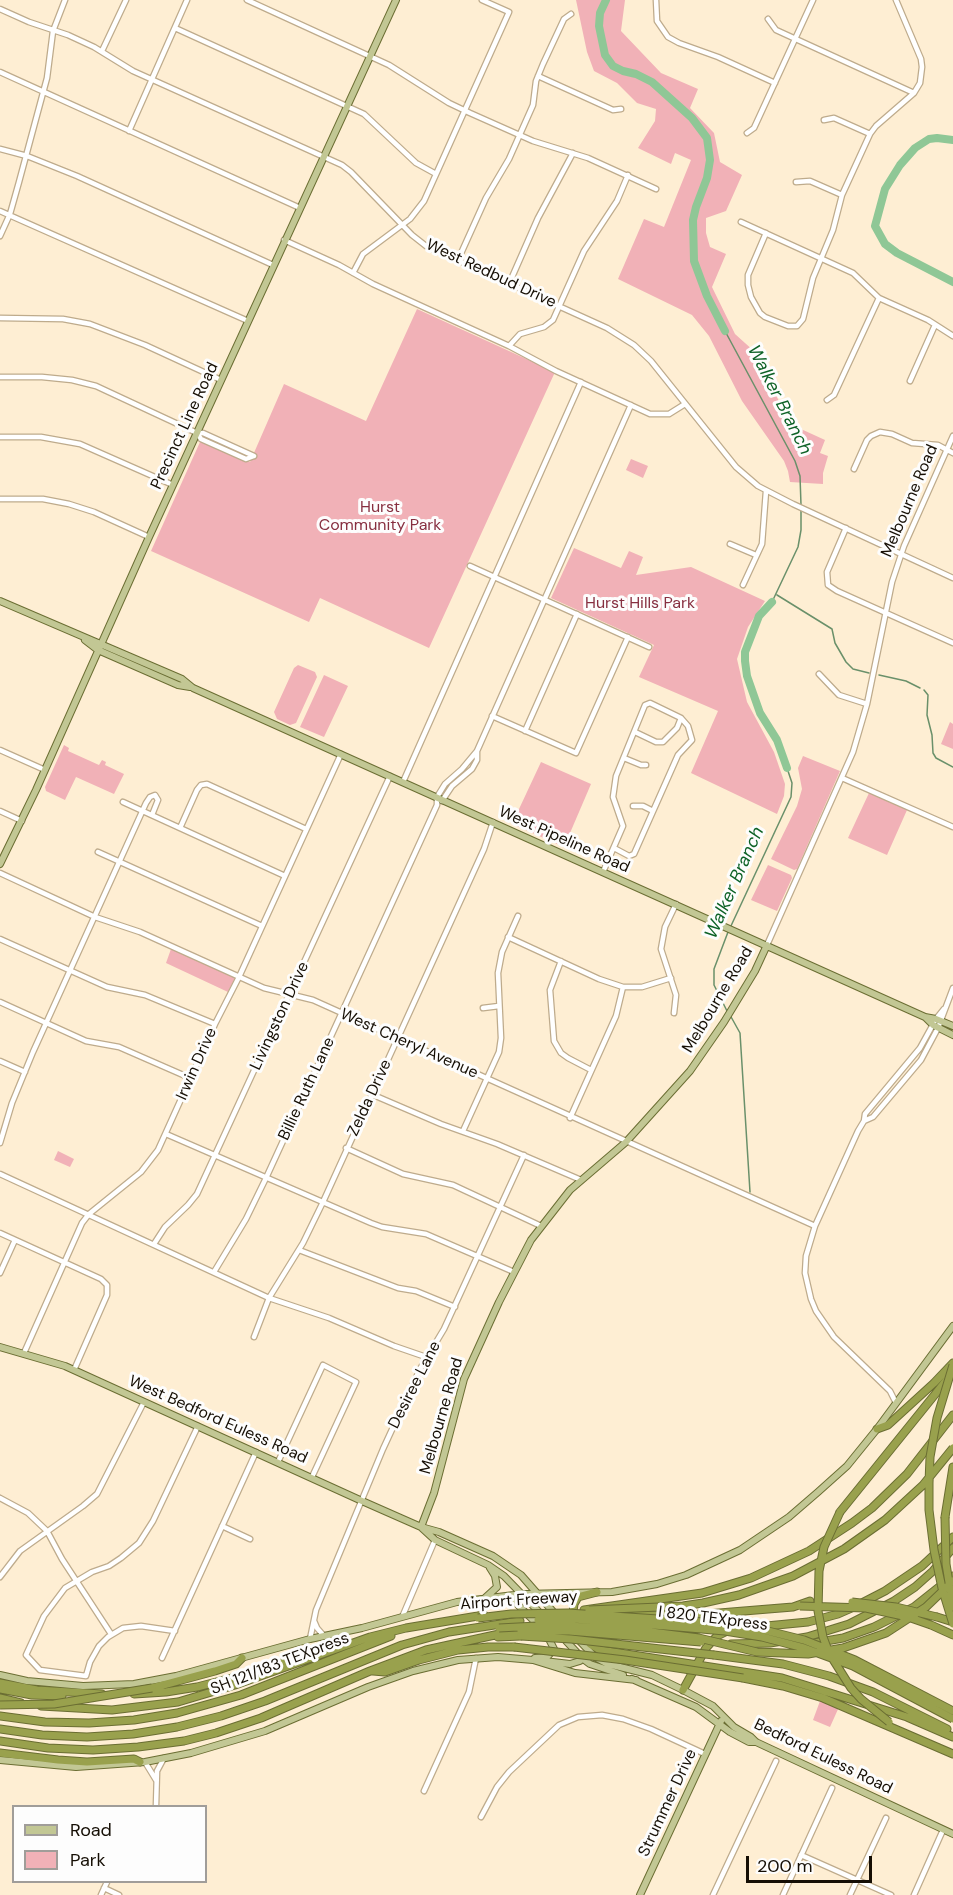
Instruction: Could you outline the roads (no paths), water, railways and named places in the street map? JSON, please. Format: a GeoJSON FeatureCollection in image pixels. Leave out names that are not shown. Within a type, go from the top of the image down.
{"type":"FeatureCollection","features":[{"type":"Feature","properties":{"kind":"highway"},"geometry":{"type":"LineString","coordinates":[[877,1430],[895,1418],[953,1364]]}},
{"type":"Feature","properties":{"kind":"highway"},"geometry":{"type":"LineString","coordinates":[[953,1364],[942,1396],[934,1432],[929,1483],[929,1510],[934,1550],[942,1588],[953,1623]]}},
{"type":"Feature","properties":{"kind":"highway"},"geometry":{"type":"LineString","coordinates":[[903,1731],[878,1714],[851,1688],[835,1665],[823,1637],[818,1611],[819,1571],[824,1547],[840,1512],[953,1373]]}},
{"type":"Feature","properties":{"kind":"highway","name":"Airport Freeway"},"geometry":{"type":"LineString","coordinates":[[0,1698],[68,1709],[134,1709],[199,1697],[346,1645],[406,1628],[489,1614],[584,1610],[702,1593],[752,1578],[809,1551],[852,1523],[872,1508],[912,1468],[953,1415]]}},
{"type":"Feature","properties":{"kind":"highway"},"geometry":{"type":"LineString","coordinates":[[568,1613],[703,1603],[739,1595],[793,1576],[844,1550],[885,1520],[923,1485],[953,1449]]}},
{"type":"Feature","properties":{"kind":"highway"},"geometry":{"type":"LineString","coordinates":[[953,1467],[945,1517],[945,1564],[953,1607]]}},
{"type":"Feature","properties":{"kind":"highway"},"geometry":{"type":"LineString","coordinates":[[683,1690],[706,1648],[717,1636],[735,1629],[808,1622],[838,1614],[885,1591],[922,1566],[953,1537]]}},
{"type":"Feature","properties":{"kind":"highway","name":"Airport Freeway"},"geometry":{"type":"LineString","coordinates":[[0,1741],[48,1748],[93,1750],[138,1748],[184,1741],[261,1718],[370,1671],[426,1650],[489,1637],[569,1631],[720,1645],[770,1643],[816,1635],[871,1614],[915,1587],[953,1548]]}},
{"type":"Feature","properties":{"kind":"highway"},"geometry":{"type":"LineString","coordinates":[[770,1643],[795,1646],[859,1633],[914,1606],[953,1579]]}},
{"type":"Feature","properties":{"kind":"highway"},"geometry":{"type":"LineString","coordinates":[[489,1625],[499,1628],[556,1625],[653,1632],[699,1638],[757,1652],[808,1654],[843,1648],[886,1633],[926,1607],[953,1579]]}},
{"type":"Feature","properties":{"kind":"highway"},"geometry":{"type":"LineString","coordinates":[[597,1592],[578,1598],[573,1612],[590,1644],[600,1650],[747,1672],[810,1686],[907,1717],[953,1735]]}},
{"type":"Feature","properties":{"kind":"highway"},"geometry":{"type":"LineString","coordinates":[[800,1606],[810,1601],[873,1604],[896,1607],[953,1623]]}},
{"type":"Feature","properties":{"kind":"highway"},"geometry":{"type":"LineString","coordinates":[[584,1610],[645,1615],[707,1614],[800,1606],[866,1608],[931,1625],[953,1635]]}},
{"type":"Feature","properties":{"kind":"highway","name":"SH 121/183 TEXpress"},"geometry":{"type":"LineString","coordinates":[[0,1716],[45,1722],[89,1723],[155,1718],[220,1702],[372,1642],[410,1631],[447,1622],[511,1614],[568,1613]]}},
{"type":"Feature","properties":{"kind":"highway","name":"I 820 TEXpress"},"geometry":{"type":"LineString","coordinates":[[568,1613],[725,1624],[804,1640],[855,1660],[953,1711]]}},
{"type":"Feature","properties":{"kind":"highway","name":"I 820 TEXpress"},"geometry":{"type":"LineString","coordinates":[[489,1625],[573,1619],[725,1631],[762,1637],[804,1648],[844,1663],[953,1719]]}},
{"type":"Feature","properties":{"kind":"highway","name":"SH 121/183 TEXpress"},"geometry":{"type":"LineString","coordinates":[[0,1729],[42,1735],[87,1737],[155,1731],[221,1716],[328,1676],[402,1645],[449,1632],[489,1625]]}},
{"type":"Feature","properties":{"kind":"highway"},"geometry":{"type":"LineString","coordinates":[[521,1634],[783,1664],[829,1676],[873,1692],[953,1735]]}},
{"type":"Feature","properties":{"kind":"highway"},"geometry":{"type":"LineString","coordinates":[[370,1671],[385,1672],[458,1650],[488,1647],[514,1647],[625,1660],[783,1686],[842,1705],[953,1754]]}},
{"type":"Feature","properties":{"kind":"highway"},"geometry":{"type":"LineString","coordinates":[[0,1683],[77,1694],[166,1692],[197,1687],[251,1673],[303,1656],[312,1658]]}},
{"type":"Feature","properties":{"kind":"highway"},"geometry":{"type":"LineString","coordinates":[[0,1705],[29,1706],[62,1703],[152,1688],[236,1664],[242,1658]]}},
{"type":"Feature","properties":{"kind":"highway"},"geometry":{"type":"LineString","coordinates":[[0,1689],[39,1695],[77,1696],[152,1688]]}},
{"type":"Feature","properties":{"kind":"highway"},"geometry":{"type":"LineString","coordinates":[[0,1745],[12,1743]]}},
{"type":"Feature","properties":{"kind":"highway"},"geometry":{"type":"LineString","coordinates":[[0,1753],[87,1762],[135,1759],[142,1762]]}},
{"type":"Feature","properties":{"kind":"main road","name":"Precinct Line Road"},"geometry":{"type":"LineString","coordinates":[[0,864],[22,821],[284,240],[395,2]]}},
{"type":"Feature","properties":{"kind":"main road","name":"West Pipeline Road"},"geometry":{"type":"LineString","coordinates":[[0,601],[82,638],[178,686],[193,688],[390,776],[439,801],[493,822],[767,945],[925,1017],[953,1035]]}},
{"type":"Feature","properties":{"kind":"main road","name":"Melbourne Road"},"geometry":{"type":"LineString","coordinates":[[421,1527],[434,1493],[464,1379],[531,1240],[568,1192],[626,1142],[690,1071],[755,971],[767,945]]}},
{"type":"Feature","properties":{"kind":"main road","name":"West Pipeline Road"},"geometry":{"type":"LineString","coordinates":[[937,1023],[953,1026]]}},
{"type":"Feature","properties":{"kind":"main road","name":"Airport Freeway"},"geometry":{"type":"LineString","coordinates":[[0,1675],[55,1684],[111,1686],[176,1676],[310,1638],[362,1628],[403,1615],[458,1602],[522,1594],[540,1596],[597,1592],[657,1584],[686,1575],[740,1550],[789,1517],[846,1466],[877,1430],[953,1326]]}},
{"type":"Feature","properties":{"kind":"main road","name":"West Bedford Euless Road"},"geometry":{"type":"LineString","coordinates":[[0,1347],[74,1370],[362,1501],[500,1560],[521,1575],[540,1596]]}},
{"type":"Feature","properties":{"kind":"main road","name":"West Bedford Euless Road"},"geometry":{"type":"LineString","coordinates":[[421,1527],[435,1540],[488,1565],[504,1576],[590,1664],[636,1680],[677,1698],[722,1720],[737,1736],[749,1742],[756,1742]]}},
{"type":"Feature","properties":{"kind":"main road"},"geometry":{"type":"LineString","coordinates":[[483,1599],[497,1587],[495,1576],[488,1565]]}},
{"type":"Feature","properties":{"kind":"main road"},"geometry":{"type":"LineString","coordinates":[[540,1596],[595,1658],[608,1664],[652,1675],[683,1690],[706,1702],[722,1720]]}},
{"type":"Feature","properties":{"kind":"main road"},"geometry":{"type":"LineString","coordinates":[[483,1599],[514,1601],[544,1631],[553,1645],[551,1653],[547,1657],[527,1659]]}},
{"type":"Feature","properties":{"kind":"main road"},"geometry":{"type":"LineString","coordinates":[[0,1760],[76,1767],[164,1758],[212,1748],[254,1735],[368,1687],[413,1671],[458,1660],[498,1657],[570,1664],[580,1661],[587,1650]]}},
{"type":"Feature","properties":{"kind":"main road"},"geometry":{"type":"LineString","coordinates":[[535,1660],[575,1673],[636,1680]]}},
{"type":"Feature","properties":{"kind":"main road"},"geometry":{"type":"LineString","coordinates":[[677,1698],[683,1690]]}},
{"type":"Feature","properties":{"kind":"main road","name":"Strummer Drive"},"geometry":{"type":"LineString","coordinates":[[640,1895],[722,1720]]}},
{"type":"Feature","properties":{"kind":"main road","name":"Bedford Euless Road"},"geometry":{"type":"LineString","coordinates":[[756,1742],[953,1834]]}},
{"type":"Feature","properties":{"kind":"street"},"geometry":{"type":"LineString","coordinates":[[0,237],[10,214],[27,156],[44,92],[53,31],[65,0]]}},
{"type":"Feature","properties":{"kind":"street"},"geometry":{"type":"LineString","coordinates":[[102,51],[126,0]]}},
{"type":"Feature","properties":{"kind":"street"},"geometry":{"type":"LineString","coordinates":[[129,131],[187,0]]}},
{"type":"Feature","properties":{"kind":"street"},"geometry":{"type":"LineString","coordinates":[[247,0],[371,55],[464,110],[519,135],[573,153],[656,189]]}},
{"type":"Feature","properties":{"kind":"street"},"geometry":{"type":"LineString","coordinates":[[387,0],[395,2]]}},
{"type":"Feature","properties":{"kind":"street"},"geometry":{"type":"LineString","coordinates":[[353,273],[363,254],[402,225],[421,207],[509,12],[482,0]]}},
{"type":"Feature","properties":{"kind":"street"},"geometry":{"type":"LineString","coordinates":[[656,0],[657,21],[668,37],[775,83]]}},
{"type":"Feature","properties":{"kind":"street"},"geometry":{"type":"LineString","coordinates":[[747,133],[754,128],[813,0]]}},
{"type":"Feature","properties":{"kind":"street"},"geometry":{"type":"LineString","coordinates":[[766,233],[748,275],[747,285],[760,313],[792,327],[801,323],[820,258],[833,230],[842,195],[870,134],[914,93],[922,76],[921,59],[896,0]]}},
{"type":"Feature","properties":{"kind":"street","name":"West Redbud Drive"},"geometry":{"type":"LineString","coordinates":[[0,9],[68,35],[102,51],[127,68],[324,156],[351,172],[402,225],[426,246],[608,328],[634,345],[651,361],[736,467],[766,491],[953,578]]}},
{"type":"Feature","properties":{"kind":"street"},"geometry":{"type":"LineString","coordinates":[[458,260],[486,198],[509,159],[535,100],[538,76],[564,19],[571,14]]}},
{"type":"Feature","properties":{"kind":"street"},"geometry":{"type":"LineString","coordinates":[[768,19],[776,30],[914,93]]}},
{"type":"Feature","properties":{"kind":"street"},"geometry":{"type":"LineString","coordinates":[[175,28],[364,114],[416,163],[436,174]]}},
{"type":"Feature","properties":{"kind":"street"},"geometry":{"type":"LineString","coordinates":[[0,72],[300,208]]}},
{"type":"Feature","properties":{"kind":"street"},"geometry":{"type":"LineString","coordinates":[[538,76],[613,110],[621,109]]}},
{"type":"Feature","properties":{"kind":"street"},"geometry":{"type":"LineString","coordinates":[[824,120],[834,118],[870,134]]}},
{"type":"Feature","properties":{"kind":"street"},"geometry":{"type":"LineString","coordinates":[[0,149],[27,156],[77,176],[273,265]]}},
{"type":"Feature","properties":{"kind":"street"},"geometry":{"type":"LineString","coordinates":[[509,284],[538,218],[573,153]]}},
{"type":"Feature","properties":{"kind":"street"},"geometry":{"type":"LineString","coordinates":[[509,346],[520,334],[554,320],[584,252],[617,201],[628,176]]}},
{"type":"Feature","properties":{"kind":"street"},"geometry":{"type":"LineString","coordinates":[[796,182],[810,181],[842,195]]}},
{"type":"Feature","properties":{"kind":"street"},"geometry":{"type":"LineString","coordinates":[[0,211],[248,321]]}},
{"type":"Feature","properties":{"kind":"street"},"geometry":{"type":"LineString","coordinates":[[741,222],[853,273],[879,298],[953,336]]}},
{"type":"Feature","properties":{"kind":"street"},"geometry":{"type":"LineString","coordinates":[[284,240],[631,405],[657,415],[669,414],[686,404]]}},
{"type":"Feature","properties":{"kind":"street"},"geometry":{"type":"LineString","coordinates":[[827,400],[834,395],[879,298]]}},
{"type":"Feature","properties":{"kind":"street"},"geometry":{"type":"LineString","coordinates":[[0,318],[63,319],[90,324],[145,345],[221,380]]}},
{"type":"Feature","properties":{"kind":"street"},"geometry":{"type":"LineString","coordinates":[[910,381],[935,325]]}},
{"type":"Feature","properties":{"kind":"street"},"geometry":{"type":"LineString","coordinates":[[0,377],[42,377],[84,382],[254,456],[246,459],[201,439],[197,433]]}},
{"type":"Feature","properties":{"kind":"street"},"geometry":{"type":"LineString","coordinates":[[403,782],[581,382]]}},
{"type":"Feature","properties":{"kind":"street","name":"Billie Ruth Lane"},"geometry":{"type":"LineString","coordinates":[[458,777],[475,764],[477,751],[492,716],[631,405]]}},
{"type":"Feature","properties":{"kind":"street"},"geometry":{"type":"LineString","coordinates":[[854,469],[867,440],[880,432],[892,434],[912,443],[938,445],[953,453]]}},
{"type":"Feature","properties":{"kind":"street","name":"Melbourne Road"},"geometry":{"type":"LineString","coordinates":[[767,945],[858,737],[885,613],[901,553],[953,436]]}},
{"type":"Feature","properties":{"kind":"street"},"geometry":{"type":"LineString","coordinates":[[0,437],[50,438],[80,444],[173,485]]}},
{"type":"Feature","properties":{"kind":"street"},"geometry":{"type":"LineString","coordinates":[[743,585],[763,538],[766,491]]}},
{"type":"Feature","properties":{"kind":"street"},"geometry":{"type":"LineString","coordinates":[[0,499],[43,499],[69,504],[94,512],[149,537]]}},
{"type":"Feature","properties":{"kind":"street"},"geometry":{"type":"LineString","coordinates":[[846,528],[827,572],[828,585],[953,643]]}},
{"type":"Feature","properties":{"kind":"street"},"geometry":{"type":"LineString","coordinates":[[730,544],[756,555]]}},
{"type":"Feature","properties":{"kind":"street"},"geometry":{"type":"LineString","coordinates":[[470,566],[649,647]]}},
{"type":"Feature","properties":{"kind":"street"},"geometry":{"type":"LineString","coordinates":[[525,731],[577,614]]}},
{"type":"Feature","properties":{"kind":"street"},"geometry":{"type":"LineString","coordinates":[[492,716],[576,753],[628,637]]}},
{"type":"Feature","properties":{"kind":"street"},"geometry":{"type":"LineString","coordinates":[[819,674],[839,695],[867,704]]}},
{"type":"Feature","properties":{"kind":"street"},"geometry":{"type":"LineString","coordinates":[[603,872],[623,826],[613,791],[645,705],[650,703],[681,718],[688,726],[692,740],[678,756],[634,854],[629,856],[614,848]]}},
{"type":"Feature","properties":{"kind":"street"},"geometry":{"type":"LineString","coordinates":[[635,732],[657,742],[663,742],[677,728],[681,718]]}},
{"type":"Feature","properties":{"kind":"street"},"geometry":{"type":"LineString","coordinates":[[0,750],[45,770]]}},
{"type":"Feature","properties":{"kind":"street","name":"Billie Ruth Lane"},"geometry":{"type":"LineString","coordinates":[[214,1272],[246,1219],[266,1178],[439,801],[477,751]]}},
{"type":"Feature","properties":{"kind":"street","name":"Irwin Drive"},"geometry":{"type":"LineString","coordinates":[[24,1353],[82,1223],[89,1214],[141,1172],[153,1158],[166,1134],[340,754]]}},
{"type":"Feature","properties":{"kind":"street"},"geometry":{"type":"LineString","coordinates":[[624,758],[646,765]]}},
{"type":"Feature","properties":{"kind":"street"},"geometry":{"type":"LineString","coordinates":[[469,761],[475,764]]}},
{"type":"Feature","properties":{"kind":"street","name":"Livingston Drive"},"geometry":{"type":"LineString","coordinates":[[154,1244],[165,1227],[193,1200],[390,776]]}},
{"type":"Feature","properties":{"kind":"street"},"geometry":{"type":"LineString","coordinates":[[842,778],[953,827]]}},
{"type":"Feature","properties":{"kind":"street"},"geometry":{"type":"LineString","coordinates":[[180,828],[197,790],[201,785],[207,784],[306,829]]}},
{"type":"Feature","properties":{"kind":"street"},"geometry":{"type":"LineString","coordinates":[[0,1143],[24,1072],[119,862],[150,797],[154,795],[158,800],[152,815]]}},
{"type":"Feature","properties":{"kind":"street"},"geometry":{"type":"LineString","coordinates":[[123,802],[285,876]]}},
{"type":"Feature","properties":{"kind":"street"},"geometry":{"type":"LineString","coordinates":[[633,806],[643,806],[652,810]]}},
{"type":"Feature","properties":{"kind":"street"},"geometry":{"type":"LineString","coordinates":[[0,811],[22,821]]}},
{"type":"Feature","properties":{"kind":"street","name":"Zelda Drive"},"geometry":{"type":"LineString","coordinates":[[254,1337],[269,1298],[299,1250],[323,1202],[484,849],[493,822]]}},
{"type":"Feature","properties":{"kind":"street"},"geometry":{"type":"LineString","coordinates":[[98,852],[262,926]]}},
{"type":"Feature","properties":{"kind":"street","name":"West Cheryl Avenue"},"geometry":{"type":"LineString","coordinates":[[0,873],[94,917],[140,932],[264,988],[313,1000],[570,1118],[815,1226]]}},
{"type":"Feature","properties":{"kind":"street"},"geometry":{"type":"LineString","coordinates":[[674,1013],[676,995],[663,956],[662,939],[676,904]]}},
{"type":"Feature","properties":{"kind":"street"},"geometry":{"type":"LineString","coordinates":[[464,1131],[501,1045],[498,973],[502,952],[518,916]]}},
{"type":"Feature","properties":{"kind":"street"},"geometry":{"type":"LineString","coordinates":[[508,937],[599,979],[623,987],[642,987],[671,978]]}},
{"type":"Feature","properties":{"kind":"street"},"geometry":{"type":"LineString","coordinates":[[0,939],[107,987],[145,994],[215,1024]]}},
{"type":"Feature","properties":{"kind":"street"},"geometry":{"type":"LineString","coordinates":[[561,961],[550,990],[554,1041],[561,1053],[591,1070]]}},
{"type":"Feature","properties":{"kind":"street"},"geometry":{"type":"LineString","coordinates":[[570,1118],[616,1016],[623,987]]}},
{"type":"Feature","properties":{"kind":"street"},"geometry":{"type":"LineString","coordinates":[[896,1403],[890,1391],[834,1336],[813,1306],[805,1273],[807,1248],[864,1121],[865,1114],[915,1054],[937,1023],[953,988]]}},
{"type":"Feature","properties":{"kind":"street"},"geometry":{"type":"LineString","coordinates":[[0,1002],[86,1041],[119,1047],[190,1078]]}},
{"type":"Feature","properties":{"kind":"street"},"geometry":{"type":"LineString","coordinates":[[483,1008],[499,1006]]}},
{"type":"Feature","properties":{"kind":"street"},"geometry":{"type":"LineString","coordinates":[[0,1061],[24,1072]]}},
{"type":"Feature","properties":{"kind":"street"},"geometry":{"type":"LineString","coordinates":[[371,1094],[581,1180]]}},
{"type":"Feature","properties":{"kind":"street"},"geometry":{"type":"LineString","coordinates":[[0,1117],[6,1120]]}},
{"type":"Feature","properties":{"kind":"street"},"geometry":{"type":"LineString","coordinates":[[166,1134],[382,1227],[426,1234],[514,1272]]}},
{"type":"Feature","properties":{"kind":"street"},"geometry":{"type":"LineString","coordinates":[[346,1148],[403,1174],[444,1182],[541,1226]]}},
{"type":"Feature","properties":{"kind":"street","name":"Desiree Lane"},"geometry":{"type":"LineString","coordinates":[[310,1638],[313,1617],[383,1449],[426,1357],[440,1338],[524,1155]]}},
{"type":"Feature","properties":{"kind":"street"},"geometry":{"type":"LineString","coordinates":[[0,1174],[269,1298],[329,1318],[426,1357]]}},
{"type":"Feature","properties":{"kind":"street"},"geometry":{"type":"LineString","coordinates":[[0,1233],[101,1279],[108,1288],[108,1295],[74,1370]]}},
{"type":"Feature","properties":{"kind":"street"},"geometry":{"type":"LineString","coordinates":[[0,1273],[15,1240]]}},
{"type":"Feature","properties":{"kind":"street"},"geometry":{"type":"LineString","coordinates":[[299,1250],[398,1288],[416,1291],[454,1307]]}},
{"type":"Feature","properties":{"kind":"street"},"geometry":{"type":"LineString","coordinates":[[278,1462],[323,1365],[356,1382],[312,1478]]}},
{"type":"Feature","properties":{"kind":"street"},"geometry":{"type":"LineString","coordinates":[[890,1391],[901,1391],[908,1387]]}},
{"type":"Feature","properties":{"kind":"street"},"geometry":{"type":"LineString","coordinates":[[0,1577],[20,1551],[97,1494],[144,1402]]}},
{"type":"Feature","properties":{"kind":"street"},"geometry":{"type":"LineString","coordinates":[[175,1631],[129,1627],[111,1634],[95,1652],[86,1676],[40,1670],[26,1655],[44,1616],[56,1598],[76,1581],[121,1558],[139,1543],[153,1521],[198,1426]]}},
{"type":"Feature","properties":{"kind":"street"},"geometry":{"type":"LineString","coordinates":[[162,1659],[256,1452]]}},
{"type":"Feature","properties":{"kind":"street"},"geometry":{"type":"LineString","coordinates":[[0,1498],[28,1513],[47,1531],[62,1559],[111,1634]]}},
{"type":"Feature","properties":{"kind":"street"},"geometry":{"type":"LineString","coordinates":[[222,1526],[250,1539]]}},
{"type":"Feature","properties":{"kind":"street"},"geometry":{"type":"LineString","coordinates":[[403,1615],[435,1540]]}},
{"type":"Feature","properties":{"kind":"street"},"geometry":{"type":"LineString","coordinates":[[313,1617],[317,1628],[324,1636]]}},
{"type":"Feature","properties":{"kind":"street"},"geometry":{"type":"LineString","coordinates":[[424,1791],[469,1692],[476,1658]]}},
{"type":"Feature","properties":{"kind":"street"},"geometry":{"type":"LineString","coordinates":[[481,1817],[496,1786],[509,1772],[558,1725],[578,1717],[602,1715],[623,1719],[705,1754]]}},
{"type":"Feature","properties":{"kind":"street"},"geometry":{"type":"LineString","coordinates":[[156,1805],[158,1790],[156,1780],[164,1758]]}},
{"type":"Feature","properties":{"kind":"street"},"geometry":{"type":"LineString","coordinates":[[713,1895],[776,1761]]}},
{"type":"Feature","properties":{"kind":"street"},"geometry":{"type":"LineString","coordinates":[[142,1762],[156,1780]]}},
{"type":"Feature","properties":{"kind":"street"},"geometry":{"type":"LineString","coordinates":[[783,1895],[832,1788]]}},
{"type":"Feature","properties":{"kind":"street"},"geometry":{"type":"LineString","coordinates":[[850,1895],[885,1818]]}},
{"type":"Feature","properties":{"kind":"street"},"geometry":{"type":"LineString","coordinates":[[914,1895],[943,1830]]}},
{"type":"Feature","properties":{"kind":"street"},"geometry":{"type":"LineString","coordinates":[[801,1855],[891,1895]]}},
{"type":"Feature","properties":{"kind":"street"},"geometry":{"type":"LineString","coordinates":[[101,1895],[106,1883]]}},
{"type":"Feature","properties":{"kind":"street"},"geometry":{"type":"LineString","coordinates":[[104,1888],[119,1895]]}},
{"type":"Feature","properties":{"kind":"waterway","name":"Walker Branch"},"geometry":{"type":"LineString","coordinates":[[606,0],[600,13],[599,26],[605,55],[613,66],[652,82],[692,118],[707,138],[710,160],[707,178],[693,220],[694,261],[707,296],[725,331]]}},
{"type":"Feature","properties":{"kind":"waterway"},"geometry":{"type":"LineString","coordinates":[[953,140],[929,139],[915,148],[900,165],[885,189],[875,226],[885,244],[897,253],[953,282]]}},
{"type":"Feature","properties":{"kind":"waterway","name":"Walker Branch"},"geometry":{"type":"LineString","coordinates":[[725,331],[795,461],[800,476],[801,505]]}},
{"type":"Feature","properties":{"kind":"waterway","name":"Walker Branch"},"geometry":{"type":"LineString","coordinates":[[772,602],[798,547],[801,510]]}},
{"type":"Feature","properties":{"kind":"waterway"},"geometry":{"type":"LineString","coordinates":[[777,595],[832,629],[835,643],[846,662],[853,669],[869,673]]}},
{"type":"Feature","properties":{"kind":"waterway","name":"Walker Branch"},"geometry":{"type":"LineString","coordinates":[[772,602],[759,616],[745,652],[745,661],[747,676],[760,713],[777,740],[787,768]]}},
{"type":"Feature","properties":{"kind":"waterway"},"geometry":{"type":"LineString","coordinates":[[879,675],[906,681],[920,688]]}},
{"type":"Feature","properties":{"kind":"waterway"},"geometry":{"type":"LineString","coordinates":[[924,690],[928,695],[927,715],[932,735],[933,753],[936,758],[953,767]]}},
{"type":"Feature","properties":{"kind":"waterway","name":"Walker Branch"},"geometry":{"type":"LineString","coordinates":[[730,928],[791,797],[792,783],[787,768]]}},
{"type":"Feature","properties":{"kind":"waterway","name":"Walker Branch"},"geometry":{"type":"LineString","coordinates":[[727,1011],[714,985],[714,969],[728,932]]}},
{"type":"Feature","properties":{"kind":"waterway","name":"Walker Branch"},"geometry":{"type":"LineString","coordinates":[[730,1015],[740,1033],[750,1192]]}},
{"type":"Feature","properties":{"kind":"park label","name":"Hurst Community Park"},"geometry":{"type":"Point","coordinates":[380,517]}},
{"type":"Feature","properties":{"kind":"park label","name":"Hurst Hills Park"},"geometry":{"type":"Point","coordinates":[640,604]}}]}
